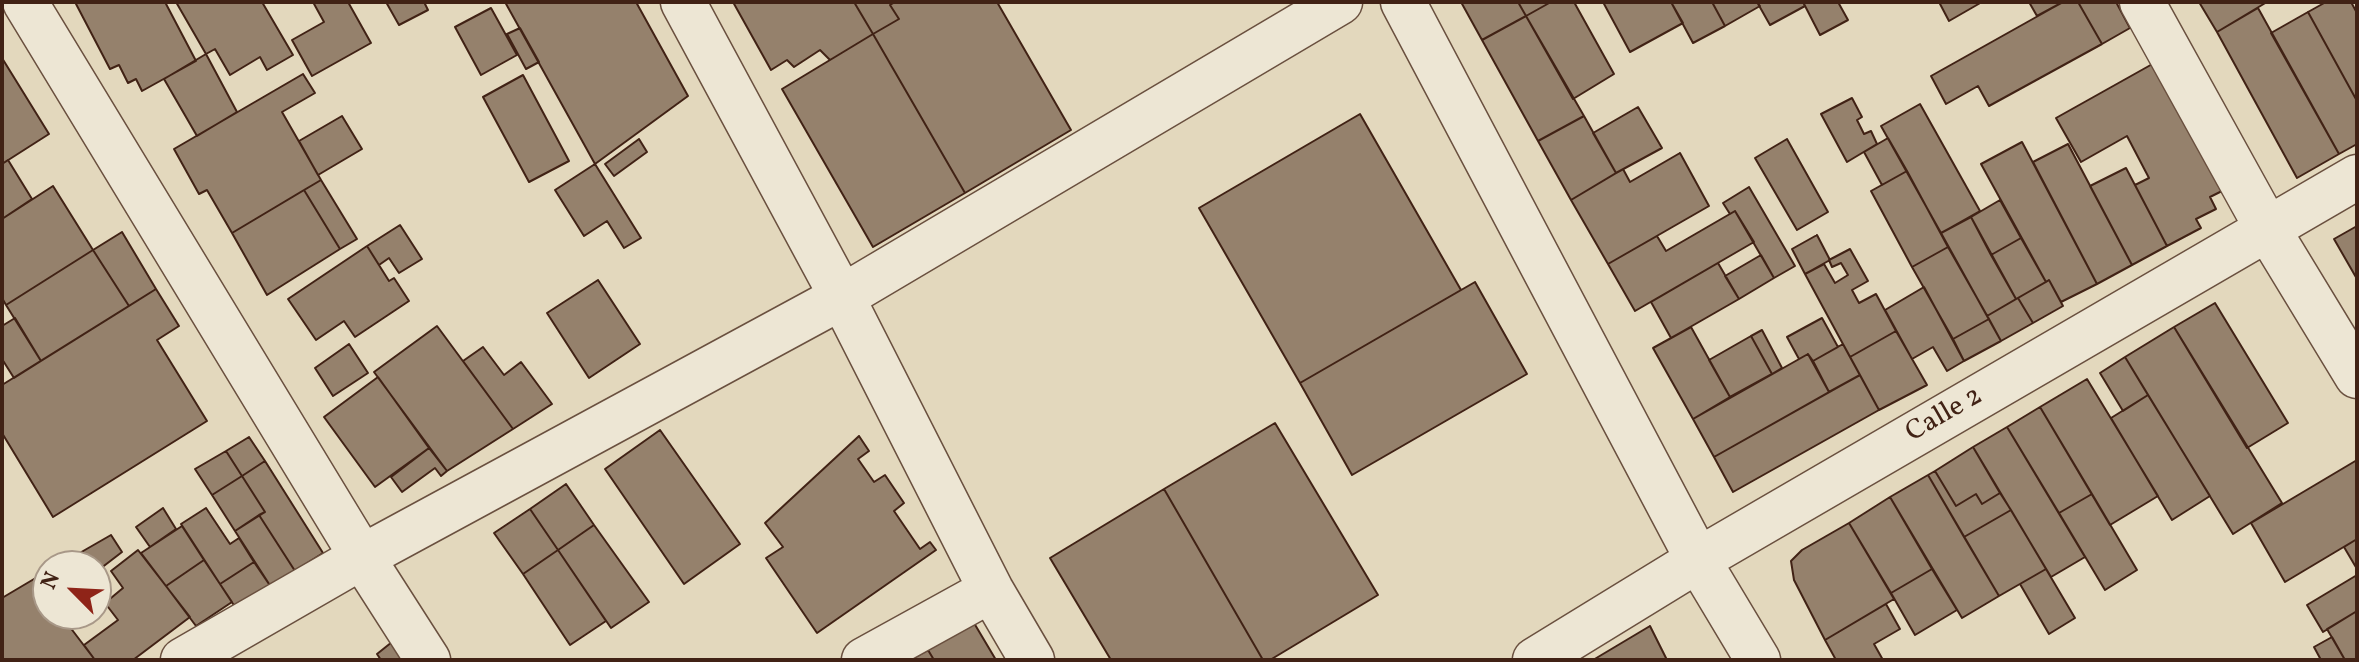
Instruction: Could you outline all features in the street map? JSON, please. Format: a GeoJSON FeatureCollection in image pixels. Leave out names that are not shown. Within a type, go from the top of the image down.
{"type":"FeatureCollection","features":[{"type":"Feature","properties":{"kind":"street"},"geometry":{"type":"LineString","coordinates":[[25,2],[362,557],[428,660]]}},
{"type":"Feature","properties":{"kind":"street"},"geometry":{"type":"LineString","coordinates":[[683,2],[842,297],[991,590],[1032,660]]}},
{"type":"Feature","properties":{"kind":"street"},"geometry":{"type":"LineString","coordinates":[[183,660],[362,557],[842,297],[1340,2]]}},
{"type":"Feature","properties":{"kind":"street"},"geometry":{"type":"LineString","coordinates":[[1403,2],[1698,560],[1758,660]]}},
{"type":"Feature","properties":{"kind":"street"},"geometry":{"type":"LineString","coordinates":[[2142,2],[2267,228],[2357,376]]}},
{"type":"Feature","properties":{"kind":"street","name":"Calle 2"},"geometry":{"type":"LineString","coordinates":[[1535,660],[1698,560],[2357,177]]}},
{"type":"Feature","properties":{"kind":"street"},"geometry":{"type":"LineString","coordinates":[[864,660],[991,590]]}},
{"type":"Feature","properties":{"kind":"building"},"geometry":{"type":"Polygon","coordinates":[[[75,2],[165,2],[196,61],[142,91],[136,79],[128,83],[119,65],[110,69],[75,2]]]}},
{"type":"Feature","properties":{"kind":"building"},"geometry":{"type":"Polygon","coordinates":[[[176,2],[262,2],[293,55],[267,70],[260,57],[230,75],[215,49],[206,54],[176,2]]]}},
{"type":"Feature","properties":{"kind":"building"},"geometry":{"type":"Polygon","coordinates":[[[313,2],[348,2],[371,43],[312,76],[292,40],[324,22],[313,2]]]}},
{"type":"Feature","properties":{"kind":"building"},"geometry":{"type":"Polygon","coordinates":[[[386,2],[424,2],[428,10],[399,25],[386,2]]]}},
{"type":"Feature","properties":{"kind":"building"},"geometry":{"type":"Polygon","coordinates":[[[505,2],[636,2],[688,96],[595,164],[505,2]]]}},
{"type":"Feature","properties":{"kind":"building"},"geometry":{"type":"Polygon","coordinates":[[[733,2],[854,2],[873,34],[830,60],[820,50],[794,67],[787,60],[771,70],[733,2]]]}},
{"type":"Feature","properties":{"kind":"building"},"geometry":{"type":"Polygon","coordinates":[[[854,2],[895,2],[890,5],[899,19],[873,34],[854,2]]]}},
{"type":"Feature","properties":{"kind":"building"},"geometry":{"type":"Polygon","coordinates":[[[895,2],[997,2],[1071,130],[965,193],[873,34],[899,19],[890,5],[895,2]]]}},
{"type":"Feature","properties":{"kind":"building"},"geometry":{"type":"Polygon","coordinates":[[[1461,2],[1518,2],[1526,16],[1482,40],[1461,2]]]}},
{"type":"Feature","properties":{"kind":"building"},"geometry":{"type":"Polygon","coordinates":[[[1518,2],[1551,2],[1526,16],[1518,2]]]}},
{"type":"Feature","properties":{"kind":"building"},"geometry":{"type":"Polygon","coordinates":[[[1551,2],[1574,2],[1614,74],[1573,99],[1526,16],[1551,2]]]}},
{"type":"Feature","properties":{"kind":"building"},"geometry":{"type":"Polygon","coordinates":[[[1603,2],[1671,2],[1683,23],[1630,52],[1603,2]]]}},
{"type":"Feature","properties":{"kind":"building"},"geometry":{"type":"Polygon","coordinates":[[[1671,2],[1712,2],[1725,26],[1693,43],[1671,2]]]}},
{"type":"Feature","properties":{"kind":"building"},"geometry":{"type":"Polygon","coordinates":[[[1712,2],[1757,2],[1760,6],[1725,26],[1712,2]]]}},
{"type":"Feature","properties":{"kind":"building"},"geometry":{"type":"Polygon","coordinates":[[[1757,2],[1803,2],[1805,6],[1770,25],[1757,2]]]}},
{"type":"Feature","properties":{"kind":"building"},"geometry":{"type":"Polygon","coordinates":[[[1803,2],[1838,2],[1848,20],[1820,35],[1803,2]]]}},
{"type":"Feature","properties":{"kind":"building"},"geometry":{"type":"Polygon","coordinates":[[[1939,2],[1982,2],[1949,21],[1939,2]]]}},
{"type":"Feature","properties":{"kind":"building"},"geometry":{"type":"Polygon","coordinates":[[[2029,2],[2063,2],[2037,16],[2029,2]]]}},
{"type":"Feature","properties":{"kind":"building"},"geometry":{"type":"Polygon","coordinates":[[[2063,2],[2078,2],[2102,44],[1989,106],[1978,86],[1946,104],[1931,76],[2063,2]]]}},
{"type":"Feature","properties":{"kind":"building"},"geometry":{"type":"Polygon","coordinates":[[[2078,2],[2116,2],[2130,28],[2102,44],[2078,2]]]}},
{"type":"Feature","properties":{"kind":"building"},"geometry":{"type":"Polygon","coordinates":[[[2199,2],[2267,2],[2217,32],[2199,2]]]}},
{"type":"Feature","properties":{"kind":"building"},"geometry":{"type":"Polygon","coordinates":[[[2326,2],[2351,2],[2357,13],[2357,101],[2308,12],[2326,2]]]}},
{"type":"Feature","properties":{"kind":"building"},"geometry":{"type":"Polygon","coordinates":[[[491,8],[517,55],[481,75],[455,27],[491,8]]]}},
{"type":"Feature","properties":{"kind":"building"},"geometry":{"type":"Polygon","coordinates":[[[2258,8],[2339,154],[2297,178],[2217,32],[2258,8]]]}},
{"type":"Feature","properties":{"kind":"building"},"geometry":{"type":"Polygon","coordinates":[[[2308,12],[2357,101],[2357,144],[2339,154],[2271,33],[2308,12]]]}},
{"type":"Feature","properties":{"kind":"building"},"geometry":{"type":"Polygon","coordinates":[[[1526,16],[1584,116],[1538,141],[1482,40],[1526,16]]]}},
{"type":"Feature","properties":{"kind":"building"},"geometry":{"type":"Polygon","coordinates":[[[520,28],[539,62],[526,69],[507,34],[520,28]]]}},
{"type":"Feature","properties":{"kind":"building"},"geometry":{"type":"Polygon","coordinates":[[[873,34],[965,193],[873,247],[782,89],[873,34]]]}},
{"type":"Feature","properties":{"kind":"building"},"geometry":{"type":"Polygon","coordinates":[[[206,54],[237,112],[197,136],[164,79],[206,54]]]}},
{"type":"Feature","properties":{"kind":"building"},"geometry":{"type":"Polygon","coordinates":[[[2,58],[49,134],[2,164],[2,58]]]}},
{"type":"Feature","properties":{"kind":"building"},"geometry":{"type":"Polygon","coordinates":[[[2156,62],[2226,189],[2210,197],[2216,209],[2196,219],[2201,228],[2167,246],[2135,185],[2149,178],[2127,136],[2081,162],[2056,118],[2156,62]]]}},
{"type":"Feature","properties":{"kind":"building"},"geometry":{"type":"Polygon","coordinates":[[[303,74],[315,93],[282,112],[321,180],[232,233],[207,190],[199,194],[174,149],[303,74]]]}},
{"type":"Feature","properties":{"kind":"building"},"geometry":{"type":"Polygon","coordinates":[[[523,75],[569,161],[529,182],[483,97],[523,75]]]}},
{"type":"Feature","properties":{"kind":"building"},"geometry":{"type":"Polygon","coordinates":[[[1852,98],[1862,117],[1857,120],[1864,134],[1871,131],[1877,144],[1847,162],[1821,114],[1852,98]]]}},
{"type":"Feature","properties":{"kind":"building"},"geometry":{"type":"Polygon","coordinates":[[[1920,104],[1980,211],[1941,233],[1881,126],[1920,104]]]}},
{"type":"Feature","properties":{"kind":"building"},"geometry":{"type":"Polygon","coordinates":[[[1638,107],[1662,148],[1616,173],[1593,133],[1638,107]]]}},
{"type":"Feature","properties":{"kind":"building"},"geometry":{"type":"Polygon","coordinates":[[[1360,114],[1461,290],[1300,383],[1199,208],[1360,114]]]}},
{"type":"Feature","properties":{"kind":"building"},"geometry":{"type":"Polygon","coordinates":[[[342,116],[362,149],[318,175],[299,141],[342,116]]]}},
{"type":"Feature","properties":{"kind":"building"},"geometry":{"type":"Polygon","coordinates":[[[1584,116],[1616,173],[1571,200],[1538,141],[1584,116]]]}},
{"type":"Feature","properties":{"kind":"building"},"geometry":{"type":"Polygon","coordinates":[[[1888,138],[1907,171],[1882,185],[1864,152],[1888,138]]]}},
{"type":"Feature","properties":{"kind":"building"},"geometry":{"type":"Polygon","coordinates":[[[639,139],[647,152],[614,176],[605,164],[639,139]]]}},
{"type":"Feature","properties":{"kind":"building"},"geometry":{"type":"Polygon","coordinates":[[[1787,139],[1828,212],[1797,230],[1755,158],[1787,139]]]}},
{"type":"Feature","properties":{"kind":"building"},"geometry":{"type":"Polygon","coordinates":[[[2022,142],[2097,284],[2061,302],[2049,280],[2046,282],[1981,164],[2022,142]]]}},
{"type":"Feature","properties":{"kind":"building"},"geometry":{"type":"Polygon","coordinates":[[[2068,144],[2132,265],[2097,284],[2033,162],[2068,144]]]}},
{"type":"Feature","properties":{"kind":"building"},"geometry":{"type":"Polygon","coordinates":[[[1680,153],[1709,206],[1608,264],[1571,200],[1623,169],[1630,182],[1680,153]]]}},
{"type":"Feature","properties":{"kind":"building"},"geometry":{"type":"Polygon","coordinates":[[[8,160],[32,199],[2,219],[2,164],[8,160]]]}},
{"type":"Feature","properties":{"kind":"building"},"geometry":{"type":"Polygon","coordinates":[[[595,164],[641,238],[624,248],[607,221],[584,236],[555,190],[595,164]]]}},
{"type":"Feature","properties":{"kind":"building"},"geometry":{"type":"Polygon","coordinates":[[[2126,168],[2167,246],[2132,265],[2090,186],[2126,168]]]}},
{"type":"Feature","properties":{"kind":"building"},"geometry":{"type":"Polygon","coordinates":[[[1907,171],[1948,247],[1912,267],[1871,191],[1907,171]]]}},
{"type":"Feature","properties":{"kind":"building"},"geometry":{"type":"Polygon","coordinates":[[[321,180],[357,239],[340,249],[304,190],[321,180]]]}},
{"type":"Feature","properties":{"kind":"building"},"geometry":{"type":"Polygon","coordinates":[[[53,186],[93,250],[6,305],[2,298],[2,219],[53,186]]]}},
{"type":"Feature","properties":{"kind":"building"},"geometry":{"type":"Polygon","coordinates":[[[1749,187],[1795,266],[1774,278],[1735,211],[1730,214],[1723,203],[1749,187]]]}},
{"type":"Feature","properties":{"kind":"building"},"geometry":{"type":"Polygon","coordinates":[[[304,190],[340,249],[267,295],[232,233],[304,190]]]}},
{"type":"Feature","properties":{"kind":"building"},"geometry":{"type":"Polygon","coordinates":[[[2000,200],[2021,238],[1991,255],[1971,217],[2000,200]]]}},
{"type":"Feature","properties":{"kind":"building"},"geometry":{"type":"Polygon","coordinates":[[[1735,211],[1754,242],[1635,311],[1608,264],[1657,236],[1666,251],[1735,211]]]}},
{"type":"Feature","properties":{"kind":"building"},"geometry":{"type":"Polygon","coordinates":[[[1971,217],[2016,299],[1987,316],[1941,233],[1971,217]]]}},
{"type":"Feature","properties":{"kind":"building"},"geometry":{"type":"Polygon","coordinates":[[[400,225],[422,259],[399,273],[389,258],[379,265],[367,246],[400,225]]]}},
{"type":"Feature","properties":{"kind":"building"},"geometry":{"type":"Polygon","coordinates":[[[2357,226],[2357,279],[2334,239],[2357,226]]]}},
{"type":"Feature","properties":{"kind":"building"},"geometry":{"type":"Polygon","coordinates":[[[122,232],[156,289],[129,306],[93,250],[122,232]]]}},
{"type":"Feature","properties":{"kind":"building"},"geometry":{"type":"Polygon","coordinates":[[[1817,235],[1830,260],[1805,274],[1792,249],[1817,235]]]}},
{"type":"Feature","properties":{"kind":"building"},"geometry":{"type":"Polygon","coordinates":[[[2021,238],[2046,282],[2016,299],[1991,255],[2021,238]]]}},
{"type":"Feature","properties":{"kind":"building"},"geometry":{"type":"Polygon","coordinates":[[[367,246],[389,281],[394,278],[409,301],[355,337],[344,321],[316,340],[288,299],[367,246]]]}},
{"type":"Feature","properties":{"kind":"building"},"geometry":{"type":"Polygon","coordinates":[[[1948,247],[1989,319],[1953,339],[1912,267],[1948,247]]]}},
{"type":"Feature","properties":{"kind":"building"},"geometry":{"type":"Polygon","coordinates":[[[1850,249],[1868,281],[1852,290],[1859,303],[1876,294],[1896,331],[1850,357],[1805,274],[1824,264],[1835,283],[1848,275],[1841,263],[1832,267],[1829,260],[1850,249]]]}},
{"type":"Feature","properties":{"kind":"building"},"geometry":{"type":"Polygon","coordinates":[[[93,250],[129,306],[41,361],[6,305],[93,250]]]}},
{"type":"Feature","properties":{"kind":"building"},"geometry":{"type":"Polygon","coordinates":[[[1761,255],[1774,278],[1739,299],[1725,276],[1761,255]]]}},
{"type":"Feature","properties":{"kind":"building"},"geometry":{"type":"Polygon","coordinates":[[[1718,263],[1739,299],[1671,338],[1651,302],[1718,263]]]}},
{"type":"Feature","properties":{"kind":"building"},"geometry":{"type":"Polygon","coordinates":[[[598,280],[640,344],[589,378],[547,313],[598,280]]]}},
{"type":"Feature","properties":{"kind":"building"},"geometry":{"type":"Polygon","coordinates":[[[2049,280],[2063,306],[2033,323],[2018,298],[2049,280]]]}},
{"type":"Feature","properties":{"kind":"building"},"geometry":{"type":"Polygon","coordinates":[[[1475,282],[1527,374],[1352,475],[1300,383],[1475,282]]]}},
{"type":"Feature","properties":{"kind":"building"},"geometry":{"type":"Polygon","coordinates":[[[1924,287],[1964,361],[1947,371],[1933,347],[1912,359],[1885,310],[1924,287]]]}},
{"type":"Feature","properties":{"kind":"building"},"geometry":{"type":"Polygon","coordinates":[[[156,289],[179,326],[157,340],[207,421],[53,517],[2,433],[2,385],[156,289]]]}},
{"type":"Feature","properties":{"kind":"building"},"geometry":{"type":"Polygon","coordinates":[[[2018,298],[2033,323],[2001,341],[1987,316],[2018,298]]]}},
{"type":"Feature","properties":{"kind":"building"},"geometry":{"type":"Polygon","coordinates":[[[2215,303],[2288,423],[2247,448],[2174,327],[2215,303]]]}},
{"type":"Feature","properties":{"kind":"building"},"geometry":{"type":"Polygon","coordinates":[[[15,318],[41,361],[14,378],[2,359],[2,326],[15,318]]]}},
{"type":"Feature","properties":{"kind":"building"},"geometry":{"type":"Polygon","coordinates":[[[1822,318],[1838,347],[1813,361],[1808,354],[1799,359],[1787,337],[1822,318]]]}},
{"type":"Feature","properties":{"kind":"building"},"geometry":{"type":"Polygon","coordinates":[[[1989,319],[2001,341],[1964,361],[1953,339],[1989,319]]]}},
{"type":"Feature","properties":{"kind":"building"},"geometry":{"type":"Polygon","coordinates":[[[437,326],[513,429],[447,471],[374,372],[437,326]]]}},
{"type":"Feature","properties":{"kind":"building"},"geometry":{"type":"Polygon","coordinates":[[[1691,327],[1730,397],[1693,419],[1653,348],[1691,327]]]}},
{"type":"Feature","properties":{"kind":"building"},"geometry":{"type":"Polygon","coordinates":[[[2174,327],[2282,503],[2233,534],[2125,357],[2174,327]]]}},
{"type":"Feature","properties":{"kind":"building"},"geometry":{"type":"Polygon","coordinates":[[[1762,330],[1782,368],[1772,374],[1751,336],[1762,330]]]}},
{"type":"Feature","properties":{"kind":"building"},"geometry":{"type":"Polygon","coordinates":[[[1896,331],[1927,385],[1879,410],[1850,357],[1896,331]]]}},
{"type":"Feature","properties":{"kind":"building"},"geometry":{"type":"Polygon","coordinates":[[[1751,336],[1772,374],[1730,397],[1709,360],[1751,336]]]}},
{"type":"Feature","properties":{"kind":"building"},"geometry":{"type":"Polygon","coordinates":[[[349,344],[368,373],[333,396],[315,368],[349,344]]]}},
{"type":"Feature","properties":{"kind":"building"},"geometry":{"type":"Polygon","coordinates":[[[1843,344],[1860,375],[1829,392],[1813,361],[1843,344]]]}},
{"type":"Feature","properties":{"kind":"building"},"geometry":{"type":"Polygon","coordinates":[[[483,347],[504,375],[521,362],[552,404],[513,429],[463,361],[483,347]]]}},
{"type":"Feature","properties":{"kind":"building"},"geometry":{"type":"Polygon","coordinates":[[[1808,354],[1829,392],[1714,457],[1693,419],[1808,354]]]}},
{"type":"Feature","properties":{"kind":"building"},"geometry":{"type":"Polygon","coordinates":[[[2125,357],[2148,395],[2123,411],[2100,373],[2125,357]]]}},
{"type":"Feature","properties":{"kind":"building"},"geometry":{"type":"Polygon","coordinates":[[[1860,375],[1879,410],[1733,492],[1714,457],[1860,375]]]}},
{"type":"Feature","properties":{"kind":"building"},"geometry":{"type":"Polygon","coordinates":[[[378,377],[429,448],[375,487],[324,417],[378,377]]]}},
{"type":"Feature","properties":{"kind":"building"},"geometry":{"type":"Polygon","coordinates":[[[2087,379],[2158,496],[2110,525],[2040,407],[2087,379]]]}},
{"type":"Feature","properties":{"kind":"building"},"geometry":{"type":"Polygon","coordinates":[[[2148,395],[2210,496],[2172,520],[2111,418],[2148,395]]]}},
{"type":"Feature","properties":{"kind":"building"},"geometry":{"type":"Polygon","coordinates":[[[2040,407],[2092,494],[2059,513],[2007,427],[2040,407]]]}},
{"type":"Feature","properties":{"kind":"building"},"geometry":{"type":"Polygon","coordinates":[[[1275,423],[1378,595],[1270,660],[1263,660],[1164,489],[1275,423]]]}},
{"type":"Feature","properties":{"kind":"building"},"geometry":{"type":"Polygon","coordinates":[[[2007,427],[2085,557],[2051,577],[1973,447],[2007,427]]]}},
{"type":"Feature","properties":{"kind":"building"},"geometry":{"type":"Polygon","coordinates":[[[660,430],[740,544],[684,584],[605,469],[660,430]]]}},
{"type":"Feature","properties":{"kind":"building"},"geometry":{"type":"Polygon","coordinates":[[[859,436],[869,451],[858,459],[874,482],[885,475],[904,503],[894,511],[920,549],[930,542],[936,550],[817,633],[766,558],[783,547],[765,523],[859,436]]]}},
{"type":"Feature","properties":{"kind":"building"},"geometry":{"type":"Polygon","coordinates":[[[249,437],[265,461],[242,476],[226,451],[249,437]]]}},
{"type":"Feature","properties":{"kind":"building"},"geometry":{"type":"Polygon","coordinates":[[[1973,447],[2000,493],[1982,504],[1976,494],[1956,506],[1935,471],[1973,447]]]}},
{"type":"Feature","properties":{"kind":"building"},"geometry":{"type":"Polygon","coordinates":[[[429,448],[447,471],[441,476],[435,468],[402,492],[391,477],[429,448]]]}},
{"type":"Feature","properties":{"kind":"building"},"geometry":{"type":"Polygon","coordinates":[[[226,451],[242,476],[212,495],[195,469],[226,451]]]}},
{"type":"Feature","properties":{"kind":"building"},"geometry":{"type":"Polygon","coordinates":[[[2357,460],[2357,539],[2285,582],[2251,523],[2357,460]]]}},
{"type":"Feature","properties":{"kind":"building"},"geometry":{"type":"Polygon","coordinates":[[[265,461],[323,553],[295,571],[259,515],[265,512],[242,476],[265,461]]]}},
{"type":"Feature","properties":{"kind":"building"},"geometry":{"type":"Polygon","coordinates":[[[1935,471],[1956,506],[1976,494],[1982,504],[2000,493],[2011,510],[1964,537],[1928,475],[1935,471]]]}},
{"type":"Feature","properties":{"kind":"building"},"geometry":{"type":"Polygon","coordinates":[[[1928,475],[1999,596],[1962,618],[1890,497],[1928,475]]]}},
{"type":"Feature","properties":{"kind":"building"},"geometry":{"type":"Polygon","coordinates":[[[242,476],[265,512],[235,531],[212,495],[242,476]]]}},
{"type":"Feature","properties":{"kind":"building"},"geometry":{"type":"Polygon","coordinates":[[[566,484],[594,525],[558,550],[530,509],[566,484]]]}},
{"type":"Feature","properties":{"kind":"building"},"geometry":{"type":"Polygon","coordinates":[[[1164,489],[1263,660],[1111,660],[1050,558],[1164,489]]]}},
{"type":"Feature","properties":{"kind":"building"},"geometry":{"type":"Polygon","coordinates":[[[2092,494],[2137,570],[2105,590],[2059,513],[2092,494]]]}},
{"type":"Feature","properties":{"kind":"building"},"geometry":{"type":"Polygon","coordinates":[[[1890,497],[1932,569],[1891,593],[1849,523],[1890,497]]]}},
{"type":"Feature","properties":{"kind":"building"},"geometry":{"type":"Polygon","coordinates":[[[163,508],[176,529],[150,547],[136,527],[163,508]]]}},
{"type":"Feature","properties":{"kind":"building"},"geometry":{"type":"Polygon","coordinates":[[[206,508],[230,544],[239,538],[254,562],[220,584],[181,524],[206,508]]]}},
{"type":"Feature","properties":{"kind":"building"},"geometry":{"type":"Polygon","coordinates":[[[530,509],[558,550],[523,574],[494,533],[530,509]]]}},
{"type":"Feature","properties":{"kind":"building"},"geometry":{"type":"Polygon","coordinates":[[[2011,510],[2046,569],[1999,596],[1964,537],[2011,510]]]}},
{"type":"Feature","properties":{"kind":"building"},"geometry":{"type":"Polygon","coordinates":[[[259,515],[295,571],[271,587],[235,531],[259,515]]]}},
{"type":"Feature","properties":{"kind":"building"},"geometry":{"type":"Polygon","coordinates":[[[1849,523],[1894,599],[1825,640],[1794,580],[1791,561],[1802,550],[1849,523]]]}},
{"type":"Feature","properties":{"kind":"building"},"geometry":{"type":"Polygon","coordinates":[[[594,525],[649,602],[611,628],[558,550],[594,525]]]}},
{"type":"Feature","properties":{"kind":"building"},"geometry":{"type":"Polygon","coordinates":[[[182,526],[204,560],[166,586],[141,553],[182,526]]]}},
{"type":"Feature","properties":{"kind":"building"},"geometry":{"type":"Polygon","coordinates":[[[111,535],[122,552],[112,560],[112,550],[85,550],[111,535]]]}},
{"type":"Feature","properties":{"kind":"building"},"geometry":{"type":"Polygon","coordinates":[[[2357,539],[2357,569],[2344,547],[2357,539]]]}},
{"type":"Feature","properties":{"kind":"building"},"geometry":{"type":"Polygon","coordinates":[[[138,550],[190,617],[133,660],[95,660],[84,645],[104,630],[112,630],[112,624],[118,620],[112,612],[112,597],[123,588],[112,570],[138,550]]]}},
{"type":"Feature","properties":{"kind":"building"},"geometry":{"type":"Polygon","coordinates":[[[558,550],[606,621],[570,645],[523,574],[558,550]]]}},
{"type":"Feature","properties":{"kind":"building"},"geometry":{"type":"Polygon","coordinates":[[[204,560],[232,602],[196,626],[166,586],[204,560]]]}},
{"type":"Feature","properties":{"kind":"building"},"geometry":{"type":"Polygon","coordinates":[[[254,562],[271,587],[237,610],[220,584],[254,562]]]}},
{"type":"Feature","properties":{"kind":"building"},"geometry":{"type":"Polygon","coordinates":[[[1932,569],[1957,610],[1915,635],[1891,593],[1932,569]]]}},
{"type":"Feature","properties":{"kind":"building"},"geometry":{"type":"Polygon","coordinates":[[[2046,569],[2075,618],[2049,634],[2020,584],[2046,569]]]}},
{"type":"Feature","properties":{"kind":"building"},"geometry":{"type":"Polygon","coordinates":[[[2357,575],[2357,611],[2323,632],[2307,605],[2357,575]]]}},
{"type":"Feature","properties":{"kind":"building"},"geometry":{"type":"Polygon","coordinates":[[[32,580],[32,630],[72,630],[95,660],[2,660],[2,598],[32,580]]]}},
{"type":"Feature","properties":{"kind":"building"},"geometry":{"type":"Polygon","coordinates":[[[1886,604],[1900,629],[1874,644],[1883,660],[1836,660],[1825,640],[1886,604]]]}},
{"type":"Feature","properties":{"kind":"building"},"geometry":{"type":"Polygon","coordinates":[[[2357,611],[2357,660],[2345,660],[2327,629],[2357,611]]]}},
{"type":"Feature","properties":{"kind":"building"},"geometry":{"type":"Polygon","coordinates":[[[974,623],[996,660],[934,660],[928,650],[974,623]]]}},
{"type":"Feature","properties":{"kind":"building"},"geometry":{"type":"Polygon","coordinates":[[[1650,626],[1667,660],[1593,660],[1650,626]]]}},
{"type":"Feature","properties":{"kind":"building"},"geometry":{"type":"Polygon","coordinates":[[[2332,637],[2345,660],[2321,660],[2314,647],[2332,637]]]}},
{"type":"Feature","properties":{"kind":"building"},"geometry":{"type":"Polygon","coordinates":[[[397,638],[414,660],[381,660],[377,654],[397,638]]]}},
{"type":"Feature","properties":{"kind":"building"},"geometry":{"type":"Polygon","coordinates":[[[928,650],[934,660],[910,660],[928,650]]]}}]}
